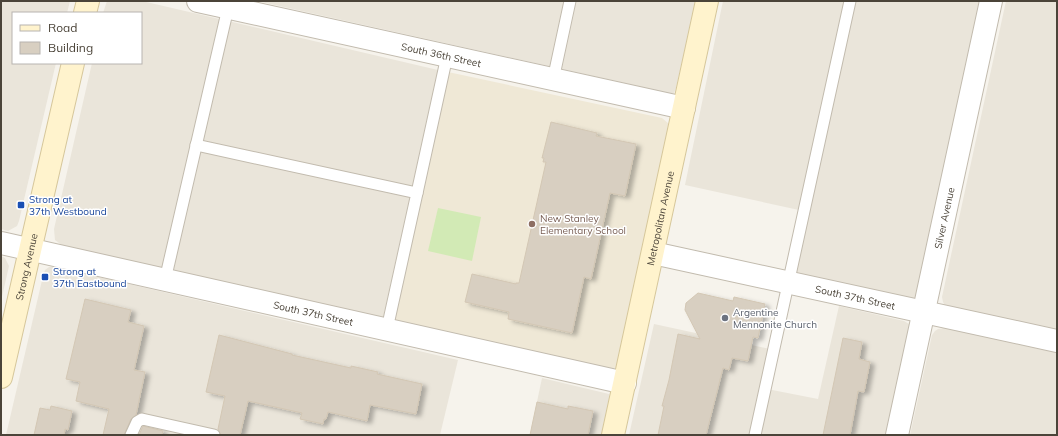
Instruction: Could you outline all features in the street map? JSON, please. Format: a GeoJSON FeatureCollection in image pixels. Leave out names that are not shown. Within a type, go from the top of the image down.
{"type":"FeatureCollection","features":[{"type":"Feature","properties":{"kind":"main road"},"geometry":{"type":"LineString","coordinates":[[85,12],[88,1]]}},
{"type":"Feature","properties":{"kind":"main road","name":"Metropolitan Avenue"},"geometry":{"type":"LineString","coordinates":[[613,435],[654,252],[707,1]]}},
{"type":"Feature","properties":{"kind":"main road","name":"Strong Avenue"},"geometry":{"type":"LineString","coordinates":[[1,377],[74,64]]}},
{"type":"Feature","properties":{"kind":"street","name":"South 36th Street"},"geometry":{"type":"LineString","coordinates":[[198,1],[684,108]]}},
{"type":"Feature","properties":{"kind":"street","name":"Silver Avenue"},"geometry":{"type":"LineString","coordinates":[[897,435],[991,1]]}},
{"type":"Feature","properties":{"kind":"street","name":"South 37th Street"},"geometry":{"type":"LineString","coordinates":[[1,243],[625,383]]}},
{"type":"Feature","properties":{"kind":"street","name":"South 37th Street"},"geometry":{"type":"LineString","coordinates":[[654,252],[788,283],[1057,341]]}},
{"type":"Feature","properties":{"kind":"lane"},"geometry":{"type":"LineString","coordinates":[[553,80],[570,1]]}},
{"type":"Feature","properties":{"kind":"lane"},"geometry":{"type":"LineString","coordinates":[[755,435],[850,1]]}},
{"type":"Feature","properties":{"kind":"lane"},"geometry":{"type":"LineString","coordinates":[[165,280],[228,8]]}},
{"type":"Feature","properties":{"kind":"lane"},"geometry":{"type":"LineString","coordinates":[[387,329],[447,56]]}},
{"type":"Feature","properties":{"kind":"lane"},"geometry":{"type":"LineString","coordinates":[[196,145],[417,193]]}},
{"type":"Feature","properties":{"kind":"lane"},"geometry":{"type":"LineString","coordinates":[[131,435],[137,422],[142,419],[214,435]]}},
{"type":"Feature","properties":{"kind":"shaded area"},"geometry":{"type":"Polygon","coordinates":[[[1,1],[70,1],[67,12],[12,12],[12,64],[56,64],[19,221],[17,226],[8,231],[1,229],[1,1]]]}},
{"type":"Feature","properties":{"kind":"shaded area"},"geometry":{"type":"Polygon","coordinates":[[[107,1],[142,1],[438,70],[383,318],[63,246],[55,240],[54,229],[92,64],[142,64],[142,12],[103,12],[107,1]]]}},
{"type":"Feature","properties":{"kind":"shaded area"},"geometry":{"type":"Polygon","coordinates":[[[257,1],[696,1],[676,88],[674,93],[669,93],[257,1]]]}},
{"type":"Feature","properties":{"kind":"shaded area"},"geometry":{"type":"Polygon","coordinates":[[[723,1],[980,1],[916,297],[912,299],[786,272],[799,210],[685,185],[723,1]]]}},
{"type":"Feature","properties":{"kind":"shaded area"},"geometry":{"type":"Polygon","coordinates":[[[1006,1],[1057,1],[1057,331],[945,306],[942,297],[1006,1]]]}},
{"type":"Feature","properties":{"kind":"shaded area","name":"New Stanley Elementary School"},"geometry":{"type":"Polygon","coordinates":[[[448,72],[662,118],[669,124],[617,367],[606,369],[395,320],[448,72]]]}},
{"type":"Feature","properties":{"kind":"shaded area"},"geometry":{"type":"Polygon","coordinates":[[[1,256],[5,258],[9,266],[1,301],[1,256]]]}},
{"type":"Feature","properties":{"kind":"shaded area"},"geometry":{"type":"Polygon","coordinates":[[[49,267],[55,267],[458,360],[440,435],[6,435],[43,276],[45,270],[49,267]]]}},
{"type":"Feature","properties":{"kind":"shaded area"},"geometry":{"type":"Polygon","coordinates":[[[839,306],[904,321],[909,324],[910,329],[887,435],[629,435],[654,324],[770,349],[762,388],[818,399],[839,306]]]}},
{"type":"Feature","properties":{"kind":"shaded area"},"geometry":{"type":"Polygon","coordinates":[[[945,328],[1057,353],[1057,435],[910,435],[932,335],[938,329],[945,328]]]}},
{"type":"Feature","properties":{"kind":"shaded area"},"geometry":{"type":"Polygon","coordinates":[[[542,378],[609,394],[610,397],[602,435],[530,435],[542,378]]]}},
{"type":"Feature","properties":{"kind":"green space"},"geometry":{"type":"Polygon","coordinates":[[[438,208],[481,217],[472,261],[428,251],[438,208]]]}},
{"type":"Feature","properties":{"kind":"building"},"geometry":{"type":"Polygon","coordinates":[[[551,122],[597,133],[596,136],[636,144],[625,196],[610,193],[591,279],[584,277],[572,333],[508,319],[509,312],[465,302],[472,274],[516,284],[519,283],[546,162],[543,162],[544,158],[542,158],[551,122]]]}},
{"type":"Feature","properties":{"kind":"building"},"geometry":{"type":"Polygon","coordinates":[[[698,293],[733,301],[734,297],[765,304],[758,338],[753,337],[748,361],[732,358],[729,370],[723,368],[706,435],[658,435],[664,406],[662,406],[678,334],[700,339],[685,310],[686,303],[698,293]]]}},
{"type":"Feature","properties":{"kind":"building"},"geometry":{"type":"Polygon","coordinates":[[[85,299],[131,310],[128,322],[144,326],[134,370],[145,372],[136,415],[131,419],[124,435],[103,435],[109,409],[76,401],[80,382],[66,379],[85,299]]]}},
{"type":"Feature","properties":{"kind":"building"},"geometry":{"type":"Polygon","coordinates":[[[219,335],[292,355],[351,368],[351,366],[378,372],[377,374],[422,384],[416,414],[370,405],[367,421],[328,412],[323,424],[300,419],[302,413],[248,401],[240,435],[221,435],[218,429],[225,396],[206,392],[219,335]]]}},
{"type":"Feature","properties":{"kind":"building"},"geometry":{"type":"Polygon","coordinates":[[[843,338],[862,342],[859,359],[870,362],[864,392],[858,391],[850,435],[823,435],[843,338]]]}},
{"type":"Feature","properties":{"kind":"building"},"geometry":{"type":"Polygon","coordinates":[[[537,402],[568,409],[568,406],[593,411],[588,435],[530,435],[537,402]]]}},
{"type":"Feature","properties":{"kind":"building"},"geometry":{"type":"Polygon","coordinates":[[[51,406],[72,411],[68,430],[65,429],[64,435],[34,435],[40,408],[50,410],[51,406]]]}},
{"type":"Feature","properties":{"kind":"building"},"geometry":{"type":"Polygon","coordinates":[[[143,426],[163,431],[162,435],[139,435],[143,426]]]}},
{"type":"Feature","properties":{"kind":"place","name":"Strong at 37th Westbound"},"geometry":{"type":"Point","coordinates":[21,205]}},
{"type":"Feature","properties":{"kind":"place","name":"New Stanley Elementary School"},"geometry":{"type":"Point","coordinates":[532,224]}},
{"type":"Feature","properties":{"kind":"place","name":"Strong at 37th Eastbound"},"geometry":{"type":"Point","coordinates":[45,277]}},
{"type":"Feature","properties":{"kind":"place","name":"Argentine Mennonite Church"},"geometry":{"type":"Point","coordinates":[725,318]}}]}
